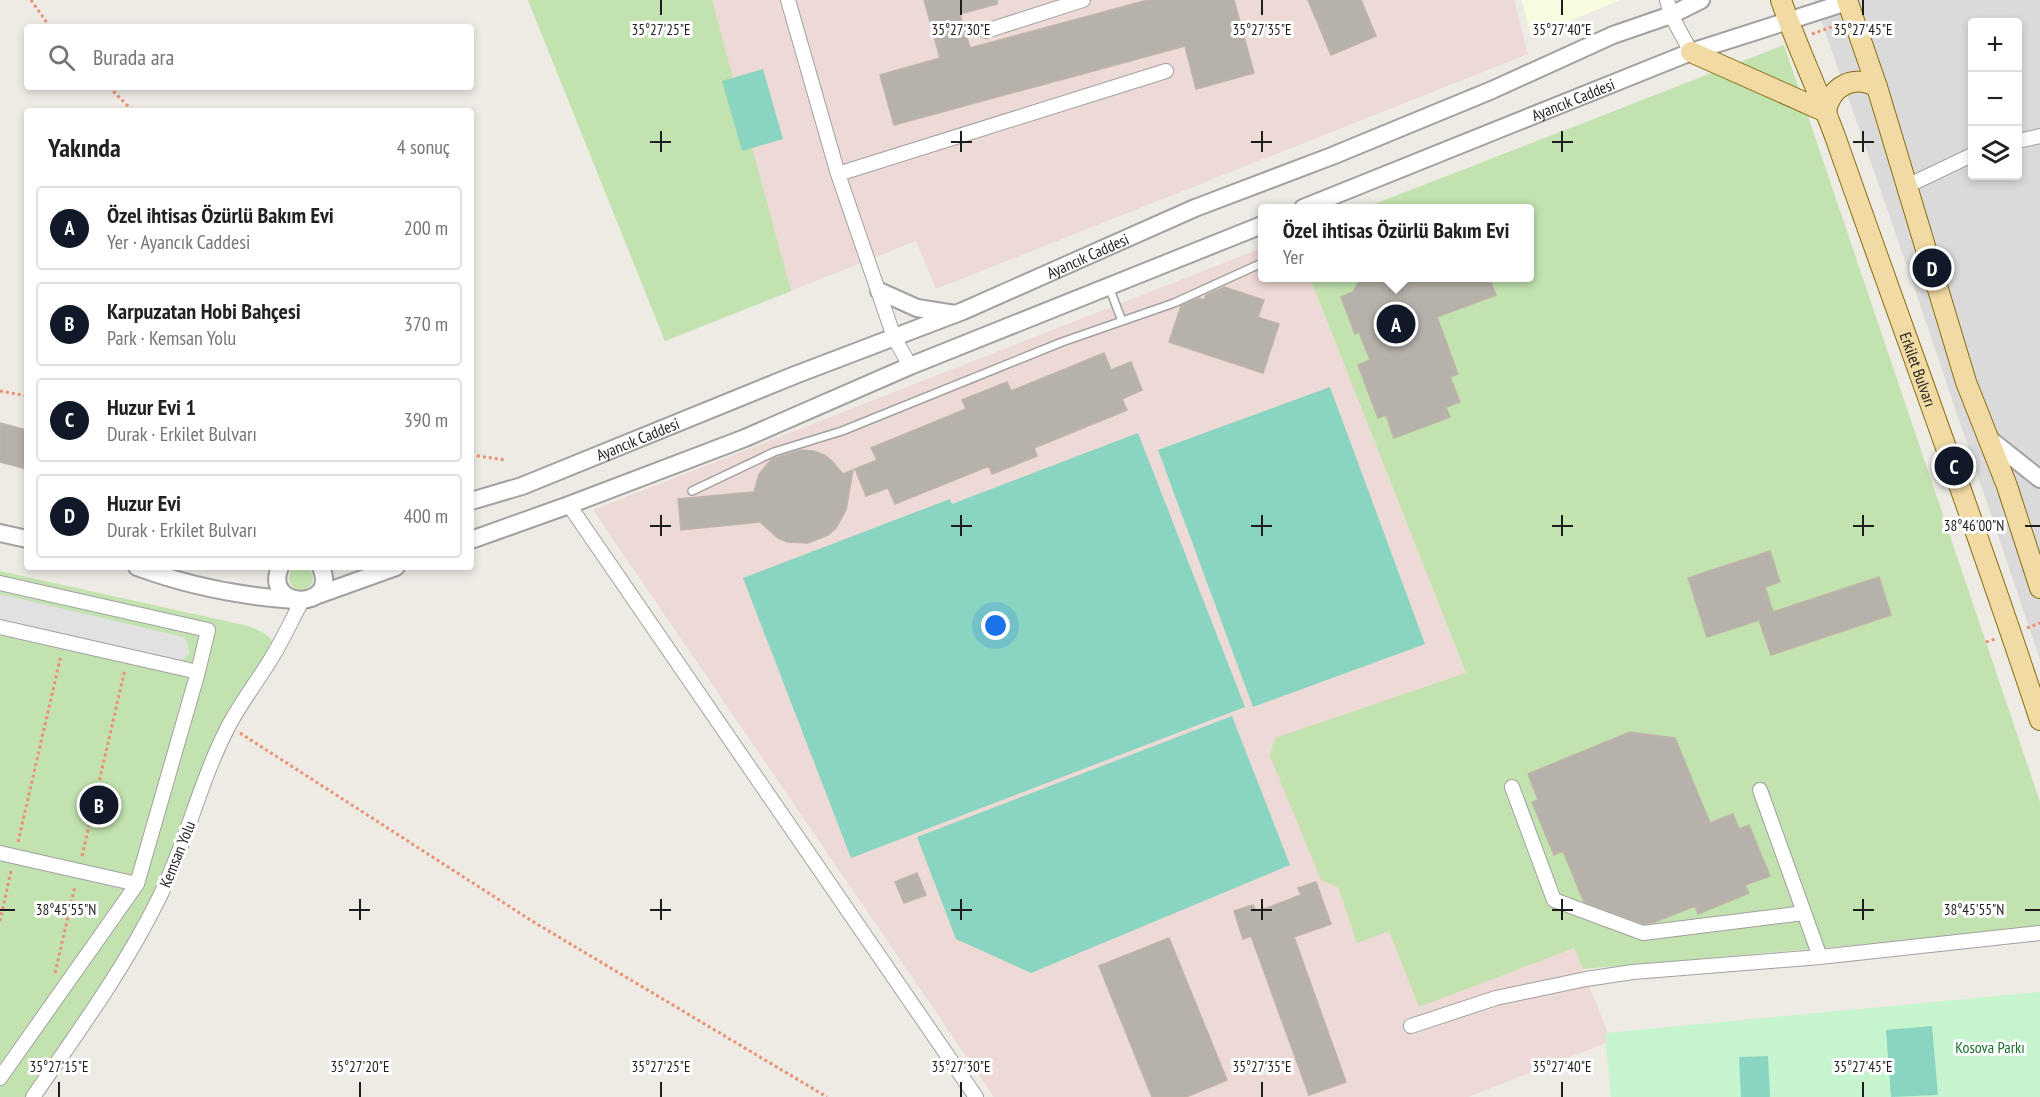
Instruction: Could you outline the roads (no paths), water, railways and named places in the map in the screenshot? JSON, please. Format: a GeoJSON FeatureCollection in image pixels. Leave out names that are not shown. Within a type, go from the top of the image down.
{"type":"FeatureCollection","features":[{"type":"Feature","properties":{"kind":"main road","name":"Erkilet Bulvarı"},"geometry":{"type":"LineString","coordinates":[[1781,0],[1826,112],[1926,396],[1954,466],[2040,720]]}},
{"type":"Feature","properties":{"kind":"main road"},"geometry":{"type":"LineString","coordinates":[[1849,7],[1877,87],[1966,382],[2036,559],[2040,588]]}},
{"type":"Feature","properties":{"kind":"main road"},"geometry":{"type":"LineString","coordinates":[[1691,52],[1826,112],[1831,96],[1844,84],[1861,81],[1877,87]]}},
{"type":"Feature","properties":{"kind":"street"},"geometry":{"type":"LineString","coordinates":[[788,0],[838,174],[894,337],[910,366]]}},
{"type":"Feature","properties":{"kind":"street"},"geometry":{"type":"LineString","coordinates":[[986,31],[1083,0]]}},
{"type":"Feature","properties":{"kind":"street","name":"Ayancık Caddesi"},"geometry":{"type":"LineString","coordinates":[[474,500],[522,486],[784,379],[956,314],[1195,208],[1332,156],[1492,90],[1614,35],[1669,7],[1701,0]]}},
{"type":"Feature","properties":{"kind":"street"},"geometry":{"type":"LineString","coordinates":[[1669,7],[1691,52]]}},
{"type":"Feature","properties":{"kind":"street","name":"Ayancık Caddesi"},"geometry":{"type":"LineString","coordinates":[[1313,204],[1691,52],[1788,21],[1849,7]]}},
{"type":"Feature","properties":{"kind":"street"},"geometry":{"type":"LineString","coordinates":[[838,174],[1167,71]]}},
{"type":"Feature","properties":{"kind":"street"},"geometry":{"type":"LineString","coordinates":[[2022,140],[2040,136]]}},
{"type":"Feature","properties":{"kind":"street"},"geometry":{"type":"LineString","coordinates":[[1907,186],[1968,157]]}},
{"type":"Feature","properties":{"kind":"street"},"geometry":{"type":"LineString","coordinates":[[474,539],[745,438],[910,366],[1258,227]]}},
{"type":"Feature","properties":{"kind":"street"},"geometry":{"type":"LineString","coordinates":[[879,291],[917,308],[956,314]]}},
{"type":"Feature","properties":{"kind":"street"},"geometry":{"type":"LineString","coordinates":[[1986,437],[2040,479]]}},
{"type":"Feature","properties":{"kind":"street"},"geometry":{"type":"LineString","coordinates":[[570,505],[976,1097]]}},
{"type":"Feature","properties":{"kind":"street"},"geometry":{"type":"LineString","coordinates":[[0,533],[24,538]]}},
{"type":"Feature","properties":{"kind":"street"},"geometry":{"type":"LineString","coordinates":[[146,570],[181,582],[214,589],[267,598],[304,599],[387,570]]}},
{"type":"Feature","properties":{"kind":"street"},"geometry":{"type":"LineString","coordinates":[[279,570],[279,585],[288,597],[304,599],[323,584],[322,570]]}},
{"type":"Feature","properties":{"kind":"street"},"geometry":{"type":"LineString","coordinates":[[0,583],[208,630],[137,884],[0,1078]]}},
{"type":"Feature","properties":{"kind":"street","name":"Kemsan Yolu"},"geometry":{"type":"LineString","coordinates":[[33,1097],[109,987],[145,927],[173,867],[205,780],[228,726],[270,661],[304,599]]}},
{"type":"Feature","properties":{"kind":"street"},"geometry":{"type":"LineString","coordinates":[[0,629],[198,672]]}},
{"type":"Feature","properties":{"kind":"street"},"geometry":{"type":"LineString","coordinates":[[1512,787],[1554,900],[1643,933],[1804,913]]}},
{"type":"Feature","properties":{"kind":"street"},"geometry":{"type":"LineString","coordinates":[[1760,790],[1820,957]]}},
{"type":"Feature","properties":{"kind":"street"},"geometry":{"type":"LineString","coordinates":[[0,853],[137,884]]}},
{"type":"Feature","properties":{"kind":"street"},"geometry":{"type":"LineString","coordinates":[[1411,1026],[1496,998],[1586,979],[1633,972],[1820,957],[2040,933]]}},
{"type":"Feature","properties":{"kind":"lane"},"geometry":{"type":"LineString","coordinates":[[692,491],[774,452],[842,431],[1062,342],[1174,303],[1258,264]]}},
{"type":"Feature","properties":{"kind":"lane"},"geometry":{"type":"LineString","coordinates":[[1109,287],[1122,321]]}},
{"type":"Feature","properties":{"kind":"place","name":"Huzur Evi"},"geometry":{"type":"Point","coordinates":[1932,268]}},
{"type":"Feature","properties":{"kind":"place","name":"Özel ihtisas Özürlü Bakım Evi"},"geometry":{"type":"Point","coordinates":[1396,324]}},
{"type":"Feature","properties":{"kind":"place","name":"Huzur Evi 1"},"geometry":{"type":"Point","coordinates":[1954,466]}},
{"type":"Feature","properties":{"kind":"place","name":"Karpuzatan Hobi Bahçesi"},"geometry":{"type":"Point","coordinates":[99,805]}},
{"type":"Feature","properties":{"kind":"park label","name":"Kosova Parkı"},"geometry":{"type":"Point","coordinates":[1990,1047]}}]}
